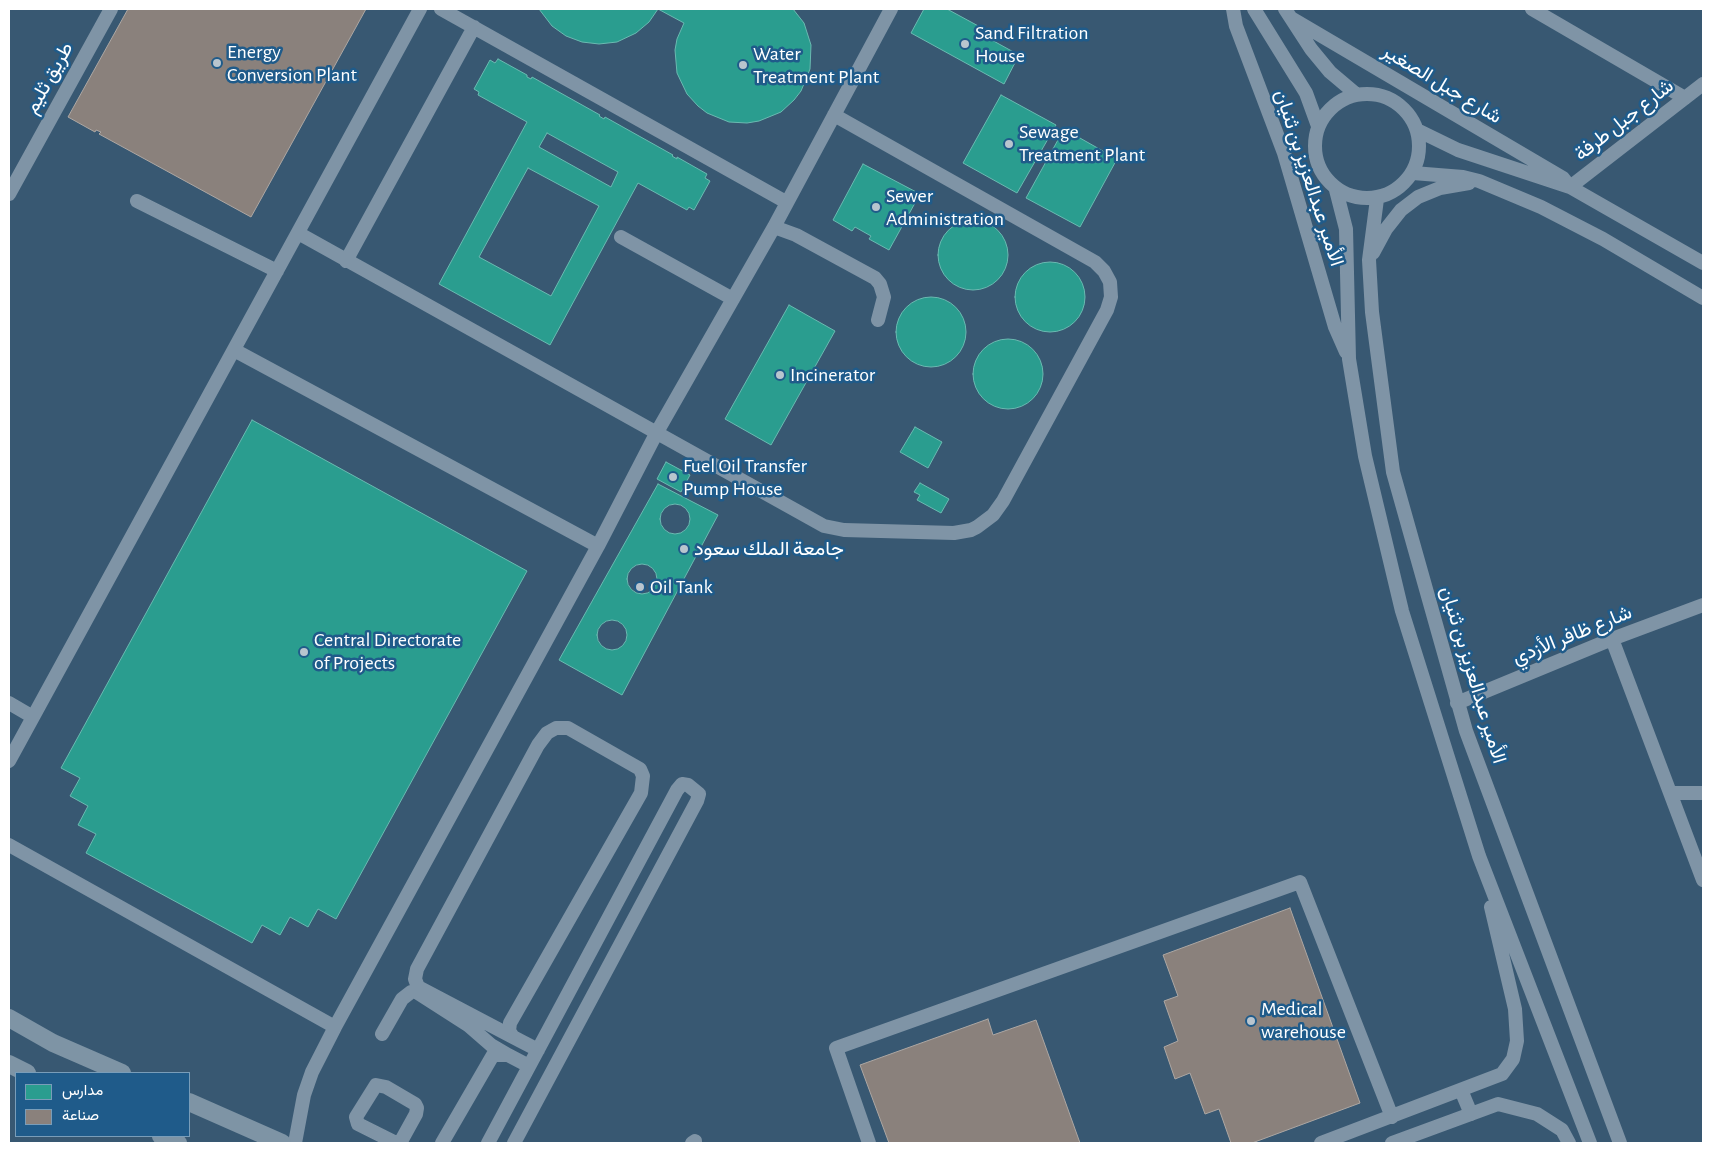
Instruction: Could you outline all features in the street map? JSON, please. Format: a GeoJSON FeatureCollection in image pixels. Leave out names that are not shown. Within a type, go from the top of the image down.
{"type":"FeatureCollection","features":[{"type":"Feature","properties":{"kind":"main road"},"geometry":{"type":"LineString","coordinates":[[9,1018],[53,1043],[120,1072]]}},
{"type":"Feature","properties":{"kind":"main road"},"geometry":{"type":"LineString","coordinates":[[9,1064],[24,1072]]}},
{"type":"Feature","properties":{"kind":"main road"},"geometry":{"type":"LineString","coordinates":[[190,1102],[282,1143]]}},
{"type":"Feature","properties":{"kind":"main road"},"geometry":{"type":"LineString","coordinates":[[163,1137],[178,1143]]}},
{"type":"Feature","properties":{"kind":"street","name":"طريق ثليم"},"geometry":{"type":"LineString","coordinates":[[9,194],[111,9]]}},
{"type":"Feature","properties":{"kind":"street"},"geometry":{"type":"LineString","coordinates":[[9,760],[420,9]]}},
{"type":"Feature","properties":{"kind":"street"},"geometry":{"type":"LineString","coordinates":[[441,9],[786,202]]}},
{"type":"Feature","properties":{"kind":"street"},"geometry":{"type":"LineString","coordinates":[[295,1143],[304,1095],[312,1072],[335,1027],[598,546],[657,432],[774,227],[891,9]]}},
{"type":"Feature","properties":{"kind":"street","name":"الأمير عبدالعزيز بن ثنيان"},"geometry":{"type":"LineString","coordinates":[[1232,9],[1236,26],[1284,153],[1335,327],[1349,358]]}},
{"type":"Feature","properties":{"kind":"street","name":"الأمير عبدالعزيز بن ثنيان"},"geometry":{"type":"LineString","coordinates":[[1254,9],[1306,93],[1318,126]]}},
{"type":"Feature","properties":{"kind":"street"},"geometry":{"type":"LineString","coordinates":[[1532,9],[1685,98]]}},
{"type":"Feature","properties":{"kind":"street","name":"شارع جبل الصغير"},"geometry":{"type":"LineString","coordinates":[[1288,13],[1311,49],[1330,72],[1356,94]]}},
{"type":"Feature","properties":{"kind":"street","name":"شارع جبل الصغير"},"geometry":{"type":"LineString","coordinates":[[1288,13],[1563,178],[1570,187]]}},
{"type":"Feature","properties":{"kind":"street"},"geometry":{"type":"LineString","coordinates":[[346,261],[474,27]]}},
{"type":"Feature","properties":{"kind":"street","name":"شارع جبل طرفة"},"geometry":{"type":"LineString","coordinates":[[1570,187],[1703,84]]}},
{"type":"Feature","properties":{"kind":"street"},"geometry":{"type":"LineString","coordinates":[[1356,94],[1376,94],[1394,100],[1408,113],[1417,130],[1420,152],[1413,173],[1398,190],[1376,199],[1355,198],[1336,190],[1320,172],[1314,150],[1318,126],[1327,112],[1340,101],[1356,94]]}},
{"type":"Feature","properties":{"kind":"street"},"geometry":{"type":"LineString","coordinates":[[298,233],[824,526],[837,530],[962,532],[978,527],[993,515],[1004,501],[1107,310],[1111,297],[1108,276],[1095,262],[834,115]]}},
{"type":"Feature","properties":{"kind":"street","name":"شارع جبل الصغير"},"geometry":{"type":"LineString","coordinates":[[1417,130],[1458,150],[1570,187],[1701,259]]}},
{"type":"Feature","properties":{"kind":"street"},"geometry":{"type":"LineString","coordinates":[[1413,173],[1463,177],[1480,181],[1541,207],[1603,239],[1703,298]]}},
{"type":"Feature","properties":{"kind":"street"},"geometry":{"type":"LineString","coordinates":[[1369,260],[1386,229],[1401,210],[1418,197],[1440,188],[1480,181]]}},
{"type":"Feature","properties":{"kind":"street","name":"الأمير عبدالعزيز بن ثنيان"},"geometry":{"type":"LineString","coordinates":[[1336,190],[1346,229],[1349,358],[1366,456],[1402,610],[1479,856],[1590,1143]]}},
{"type":"Feature","properties":{"kind":"street","name":"الأمير عبدالعزيز بن ثنيان"},"geometry":{"type":"LineString","coordinates":[[1376,199],[1369,260],[1372,312],[1393,472],[1457,703],[1472,749],[1620,1143]]}},
{"type":"Feature","properties":{"kind":"street"},"geometry":{"type":"LineString","coordinates":[[137,201],[277,272]]}},
{"type":"Feature","properties":{"kind":"street"},"geometry":{"type":"LineString","coordinates":[[774,227],[796,235],[875,278],[880,284],[884,297],[878,320]]}},
{"type":"Feature","properties":{"kind":"street"},"geometry":{"type":"LineString","coordinates":[[621,237],[733,299]]}},
{"type":"Feature","properties":{"kind":"street"},"geometry":{"type":"LineString","coordinates":[[234,350],[598,546]]}},
{"type":"Feature","properties":{"kind":"street","name":"شارع ظافر الأزدي"},"geometry":{"type":"LineString","coordinates":[[1457,703],[1612,639],[1703,605]]}},
{"type":"Feature","properties":{"kind":"street"},"geometry":{"type":"LineString","coordinates":[[1612,639],[1703,880]]}},
{"type":"Feature","properties":{"kind":"street"},"geometry":{"type":"LineString","coordinates":[[9,703],[33,717]]}},
{"type":"Feature","properties":{"kind":"street"},"geometry":{"type":"LineString","coordinates":[[513,1037],[418,987],[415,980],[417,969],[538,745],[548,733],[556,728],[568,728],[640,769],[643,776],[641,793],[510,1023],[509,1031],[513,1037],[534,1058],[553,1070]]}},
{"type":"Feature","properties":{"kind":"street"},"geometry":{"type":"LineString","coordinates":[[488,1143],[677,790],[682,784],[688,785],[699,794],[697,801],[514,1143]]}},
{"type":"Feature","properties":{"kind":"street"},"geometry":{"type":"LineString","coordinates":[[1671,793],[1703,793]]}},
{"type":"Feature","properties":{"kind":"street"},"geometry":{"type":"LineString","coordinates":[[9,845],[335,1027]]}},
{"type":"Feature","properties":{"kind":"street"},"geometry":{"type":"LineString","coordinates":[[1321,1143],[1502,1074],[1513,1059],[1517,1041],[1515,1009],[1479,856]]}},
{"type":"Feature","properties":{"kind":"street"},"geometry":{"type":"LineString","coordinates":[[869,1143],[836,1048],[1300,882],[1392,1117]]}},
{"type":"Feature","properties":{"kind":"street"},"geometry":{"type":"LineString","coordinates":[[382,1034],[402,999],[415,991],[468,1025],[491,1045],[508,1054]]}},
{"type":"Feature","properties":{"kind":"street"},"geometry":{"type":"LineString","coordinates":[[442,1143],[493,1055],[508,1054],[534,1058]]}},
{"type":"Feature","properties":{"kind":"street"},"geometry":{"type":"LineString","coordinates":[[376,1085],[386,1087],[414,1104],[417,1108],[416,1114],[398,1143],[358,1124],[356,1117],[376,1085]]}},
{"type":"Feature","properties":{"kind":"street"},"geometry":{"type":"LineString","coordinates":[[1461,1090],[1471,1114]]}},
{"type":"Feature","properties":{"kind":"street"},"geometry":{"type":"LineString","coordinates":[[1392,1143],[1498,1104],[1537,1114],[1562,1130],[1569,1143]]}},
{"type":"Feature","properties":{"kind":"building: مدارس"},"geometry":{"type":"Polygon","coordinates":[[[539,9],[658,9],[649,22],[636,33],[617,42],[599,44],[582,42],[566,36],[552,26],[539,9]]]}},
{"type":"Feature","properties":{"kind":"building: مدارس","name":"Water Treatment Plant"},"geometry":{"type":"Polygon","coordinates":[[[658,9],[793,9],[804,23],[811,45],[810,69],[801,91],[781,112],[759,121],[747,123],[729,122],[707,113],[687,94],[677,73],[675,50],[677,39],[684,23],[658,9]]]}},
{"type":"Feature","properties":{"kind":"building: مدارس","name":"Sand Filtration House"},"geometry":{"type":"Polygon","coordinates":[[[924,9],[947,9],[982,28],[979,33],[1019,55],[1004,84],[911,33],[924,9]]]}},
{"type":"Feature","properties":{"kind":"building: مدارس"},"geometry":{"type":"Polygon","coordinates":[[[498,59],[527,75],[527,77],[531,79],[532,77],[600,115],[604,119],[605,117],[677,159],[677,157],[707,174],[705,178],[710,181],[694,210],[689,207],[687,210],[638,183],[550,345],[439,284],[527,122],[478,95],[479,92],[474,89],[490,60],[495,63],[498,59]],[[547,133],[539,147],[611,187],[618,172],[547,133]],[[528,168],[479,257],[551,296],[599,206],[528,168]]]}},
{"type":"Feature","properties":{"kind":"building: مدارس","name":"Sewage Treatment Plant"},"geometry":{"type":"Polygon","coordinates":[[[1001,95],[1056,125],[1017,193],[963,163],[1001,95]]]}},
{"type":"Feature","properties":{"kind":"building: مدارس","name":"Sewage Treatment Plant"},"geometry":{"type":"Polygon","coordinates":[[[1064,129],[1117,159],[1080,227],[1026,198],[1064,129]]]}},
{"type":"Feature","properties":{"kind":"building: مدارس","name":"Sewer Administration"},"geometry":{"type":"Polygon","coordinates":[[[863,164],[920,194],[889,250],[869,239],[871,236],[855,227],[852,231],[833,220],[863,164]]]}},
{"type":"Feature","properties":{"kind":"building: مدارس"},"geometry":{"type":"Polygon","coordinates":[[[973,220],[986,223],[998,230],[1005,242],[1008,255],[1005,268],[998,280],[986,287],[973,290],[960,287],[948,280],[941,268],[938,255],[941,242],[948,230],[960,223],[973,220]]]}},
{"type":"Feature","properties":{"kind":"building: مدارس"},"geometry":{"type":"Polygon","coordinates":[[[1050,262],[1063,265],[1075,272],[1082,284],[1085,297],[1082,310],[1075,322],[1063,329],[1050,332],[1037,329],[1025,322],[1018,310],[1015,297],[1018,284],[1025,272],[1037,265],[1050,262]]]}},
{"type":"Feature","properties":{"kind":"building: مدارس"},"geometry":{"type":"Polygon","coordinates":[[[931,297],[944,300],[956,307],[963,319],[966,332],[963,345],[956,357],[944,364],[931,367],[918,364],[906,357],[899,345],[896,332],[899,319],[906,307],[918,300],[931,297]]]}},
{"type":"Feature","properties":{"kind":"building: مدارس","name":"Incinerator"},"geometry":{"type":"Polygon","coordinates":[[[789,305],[835,331],[771,445],[725,419],[789,305]]]}},
{"type":"Feature","properties":{"kind":"building: مدارس"},"geometry":{"type":"Polygon","coordinates":[[[1008,339],[1021,342],[1033,349],[1040,361],[1043,374],[1040,387],[1033,399],[1021,406],[1008,409],[995,406],[983,399],[976,387],[973,374],[976,361],[983,349],[995,342],[1008,339]]]}},
{"type":"Feature","properties":{"kind":"building: مدارس","name":"Central Directorate of Projects"},"geometry":{"type":"Polygon","coordinates":[[[252,420],[527,571],[336,919],[318,909],[308,927],[290,917],[280,935],[262,925],[252,943],[86,853],[96,834],[78,825],[88,806],[70,796],[80,778],[61,768],[252,420]]]}},
{"type":"Feature","properties":{"kind":"building: مدارس"},"geometry":{"type":"Polygon","coordinates":[[[915,427],[942,442],[928,468],[900,452],[915,427]]]}},
{"type":"Feature","properties":{"kind":"building: مدارس","name":"Fuel Oil Transfer Pump House"},"geometry":{"type":"Polygon","coordinates":[[[666,462],[690,475],[681,492],[657,479],[666,462]]]}},
{"type":"Feature","properties":{"kind":"building: مدارس"},"geometry":{"type":"Polygon","coordinates":[[[920,483],[949,499],[941,513],[917,500],[920,495],[914,492],[920,483]]]}},
{"type":"Feature","properties":{"kind":"building: مدارس","name":"Oil Tank"},"geometry":{"type":"Polygon","coordinates":[[[658,484],[718,515],[622,695],[559,660],[658,484]]]}},
{"type":"Feature","properties":{"kind":"building: مدارس"},"geometry":{"type":"Polygon","coordinates":[[[675,504],[686,508],[690,519],[686,530],[675,534],[664,530],[660,519],[664,508],[675,504]]]}},
{"type":"Feature","properties":{"kind":"building: مدارس"},"geometry":{"type":"Polygon","coordinates":[[[642,564],[653,568],[657,579],[653,590],[642,594],[631,590],[627,579],[631,568],[642,564]]]}},
{"type":"Feature","properties":{"kind":"building: مدارس"},"geometry":{"type":"Polygon","coordinates":[[[612,620],[623,624],[627,635],[623,646],[612,650],[601,646],[597,635],[601,624],[612,620]]]}},
{"type":"Feature","properties":{"kind":"building: صناعة","name":"Energy Conversion Plant"},"geometry":{"type":"Polygon","coordinates":[[[128,9],[366,9],[251,217],[99,134],[101,132],[96,130],[95,132],[68,117],[128,9]]]}},
{"type":"Feature","properties":{"kind":"building: صناعة","name":"Medical warehouse"},"geometry":{"type":"Polygon","coordinates":[[[1290,908],[1360,1103],[1252,1143],[1231,1143],[1219,1109],[1205,1114],[1190,1073],[1175,1079],[1164,1047],[1178,1041],[1164,1001],[1178,996],[1163,955],[1290,908]]]}},
{"type":"Feature","properties":{"kind":"building: صناعة"},"geometry":{"type":"Polygon","coordinates":[[[988,1019],[993,1035],[1036,1020],[1080,1143],[889,1143],[860,1065],[988,1019]]]}},
{"type":"Feature","properties":{"kind":"place","name":"Sand Filtration House"},"geometry":{"type":"Point","coordinates":[965,44]}},
{"type":"Feature","properties":{"kind":"place","name":"Energy Conversion Plant"},"geometry":{"type":"Point","coordinates":[217,63]}},
{"type":"Feature","properties":{"kind":"place","name":"Water Treatment Plant"},"geometry":{"type":"Point","coordinates":[743,65]}},
{"type":"Feature","properties":{"kind":"place","name":"Sewage Treatment Plant"},"geometry":{"type":"Point","coordinates":[1009,144]}},
{"type":"Feature","properties":{"kind":"place","name":"Sewer Administration"},"geometry":{"type":"Point","coordinates":[876,207]}},
{"type":"Feature","properties":{"kind":"place","name":"Incinerator"},"geometry":{"type":"Point","coordinates":[780,375]}},
{"type":"Feature","properties":{"kind":"place","name":"Fuel Oil Transfer Pump House"},"geometry":{"type":"Point","coordinates":[673,477]}},
{"type":"Feature","properties":{"kind":"place","name":"جامعة الملك سعود"},"geometry":{"type":"Point","coordinates":[684,549]}},
{"type":"Feature","properties":{"kind":"place","name":"Oil Tank"},"geometry":{"type":"Point","coordinates":[640,587]}},
{"type":"Feature","properties":{"kind":"place","name":"Central Directorate of Projects"},"geometry":{"type":"Point","coordinates":[304,652]}},
{"type":"Feature","properties":{"kind":"place","name":"Medical warehouse"},"geometry":{"type":"Point","coordinates":[1251,1021]}}]}
